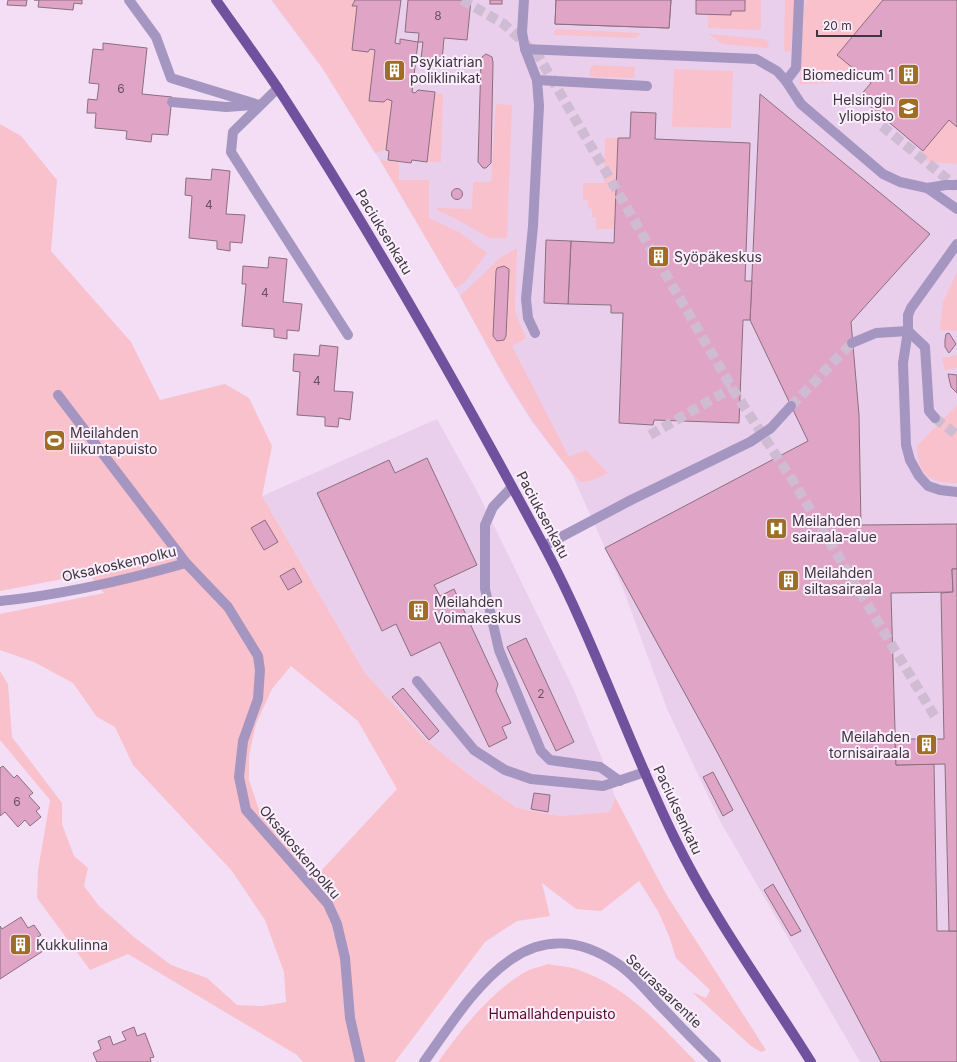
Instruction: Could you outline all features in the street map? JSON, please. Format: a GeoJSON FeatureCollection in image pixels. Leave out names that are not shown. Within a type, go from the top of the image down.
{"type":"FeatureCollection","features":[{"type":"Feature","properties":{"kind":"main road","name":"Paciuksenkatu"},"geometry":{"type":"LineString","coordinates":[[216,0],[278,88],[376,244],[455,381],[544,546],[610,686],[673,836],[703,894],[811,1062]]}},
{"type":"Feature","properties":{"kind":"street"},"geometry":{"type":"LineString","coordinates":[[129,0],[156,36],[171,78],[259,105]]}},
{"type":"Feature","properties":{"kind":"street"},"geometry":{"type":"LineString","coordinates":[[524,0],[522,32],[525,49],[537,80],[539,106],[533,226],[526,299],[528,318],[535,333]]}},
{"type":"Feature","properties":{"kind":"street"},"geometry":{"type":"LineString","coordinates":[[786,81],[796,68],[799,0]]}},
{"type":"Feature","properties":{"kind":"street"},"geometry":{"type":"LineString","coordinates":[[525,49],[742,57],[756,59],[770,66],[786,81],[801,104],[882,174],[900,182],[927,188],[957,208]]}},
{"type":"Feature","properties":{"kind":"street"},"geometry":{"type":"LineString","coordinates":[[537,80],[647,86]]}},
{"type":"Feature","properties":{"kind":"street"},"geometry":{"type":"LineString","coordinates":[[278,88],[233,132],[231,152],[348,335]]}},
{"type":"Feature","properties":{"kind":"street"},"geometry":{"type":"LineString","coordinates":[[172,102],[226,107],[259,105]]}},
{"type":"Feature","properties":{"kind":"street"},"geometry":{"type":"LineString","coordinates":[[927,188],[957,185]]}},
{"type":"Feature","properties":{"kind":"street"},"geometry":{"type":"LineString","coordinates":[[957,244],[911,308],[908,315],[908,331],[903,363],[906,445],[910,460],[919,476],[928,486],[940,490],[957,492]]}},
{"type":"Feature","properties":{"kind":"street"},"geometry":{"type":"LineString","coordinates":[[852,343],[876,334],[908,331],[925,347],[930,411],[935,418]]}},
{"type":"Feature","properties":{"kind":"street"},"geometry":{"type":"LineString","coordinates":[[58,395],[186,563]]}},
{"type":"Feature","properties":{"kind":"street"},"geometry":{"type":"LineString","coordinates":[[544,546],[631,500],[750,442],[771,428],[791,406]]}},
{"type":"Feature","properties":{"kind":"street"},"geometry":{"type":"LineString","coordinates":[[512,487],[493,507],[485,525],[485,589],[499,650],[540,751],[550,760],[600,767],[620,781]]}},
{"type":"Feature","properties":{"kind":"street","name":"Oksakoskenpolku"},"geometry":{"type":"LineString","coordinates":[[0,601],[22,599],[138,577],[186,563],[228,607],[258,656],[260,670],[258,699],[243,741],[238,777],[246,810],[328,904],[337,924],[345,958],[350,1018],[360,1062]]}},
{"type":"Feature","properties":{"kind":"street"},"geometry":{"type":"LineString","coordinates":[[418,681],[474,750],[505,770],[531,779],[603,786],[645,772]]}},
{"type":"Feature","properties":{"kind":"street","name":"Seurasaarentie"},"geometry":{"type":"LineString","coordinates":[[424,1062],[482,984],[495,971],[513,956],[531,947],[549,943],[574,944],[596,951],[618,964],[637,981],[716,1062]]}},
{"type":"Feature","properties":{"kind":"shaded area","name":"Meilahden sairaala-alue"},"geometry":{"type":"Polygon","coordinates":[[[271,0],[957,0],[957,1062],[860,1062],[720,821],[667,709],[622,586],[571,472],[532,422],[505,379],[460,296],[405,201],[323,69],[271,0]]]}},
{"type":"Feature","properties":{"kind":"shaded area"},"geometry":{"type":"Polygon","coordinates":[[[437,419],[477,491],[573,688],[601,756],[615,797],[610,812],[559,816],[517,808],[468,774],[426,740],[365,673],[262,496],[437,419]]]}},
{"type":"Feature","properties":{"kind":"green space"},"geometry":{"type":"Polygon","coordinates":[[[272,0],[355,0],[352,6],[357,6],[352,50],[368,52],[370,49],[375,50],[369,101],[384,102],[387,99],[392,101],[386,150],[375,153],[323,69],[272,0]]]}},
{"type":"Feature","properties":{"kind":"green space"},"geometry":{"type":"Polygon","coordinates":[[[745,0],[761,0],[761,30],[708,28],[708,14],[730,15],[731,11],[745,11],[745,0]]]}},
{"type":"Feature","properties":{"kind":"green space"},"geometry":{"type":"Polygon","coordinates":[[[785,0],[795,0],[791,52],[784,51],[785,0]]]}},
{"type":"Feature","properties":{"kind":"green space"},"geometry":{"type":"Polygon","coordinates":[[[806,0],[883,0],[837,55],[851,67],[831,83],[800,84],[804,9],[806,0]]]}},
{"type":"Feature","properties":{"kind":"green space"},"geometry":{"type":"Polygon","coordinates":[[[557,29],[642,33],[635,38],[554,35],[554,31],[557,29]]]}},
{"type":"Feature","properties":{"kind":"green space"},"geometry":{"type":"Polygon","coordinates":[[[709,34],[765,39],[769,43],[768,48],[722,44],[709,34]]]}},
{"type":"Feature","properties":{"kind":"green space"},"geometry":{"type":"Polygon","coordinates":[[[594,65],[635,67],[634,78],[590,77],[590,69],[594,65]]]}},
{"type":"Feature","properties":{"kind":"green space"},"geometry":{"type":"Polygon","coordinates":[[[674,69],[733,71],[731,128],[672,127],[674,69]]]}},
{"type":"Feature","properties":{"kind":"green space"},"geometry":{"type":"Polygon","coordinates":[[[435,93],[443,94],[441,162],[427,162],[435,93]]]}},
{"type":"Feature","properties":{"kind":"green space"},"geometry":{"type":"Polygon","coordinates":[[[496,104],[512,105],[507,238],[489,238],[437,210],[437,208],[472,209],[473,182],[491,182],[496,104]]]}},
{"type":"Feature","properties":{"kind":"green space"},"geometry":{"type":"Polygon","coordinates":[[[949,120],[957,127],[957,164],[929,162],[919,157],[949,120]]]}},
{"type":"Feature","properties":{"kind":"green space"},"geometry":{"type":"Polygon","coordinates":[[[0,124],[21,136],[57,180],[51,251],[131,342],[160,400],[225,384],[249,398],[272,446],[262,496],[365,673],[426,740],[468,774],[517,808],[559,816],[610,812],[615,797],[666,894],[766,1050],[761,1052],[751,1046],[692,992],[706,998],[710,990],[676,958],[669,936],[658,911],[639,881],[601,911],[576,909],[542,883],[550,916],[517,921],[485,942],[395,1062],[303,1062],[297,1055],[128,954],[90,970],[37,898],[38,870],[50,800],[0,740],[0,671],[8,684],[12,737],[62,803],[62,824],[74,856],[88,868],[84,886],[99,906],[134,937],[171,965],[207,978],[237,1005],[263,1006],[286,1002],[284,972],[265,920],[232,871],[133,765],[115,727],[97,717],[73,683],[34,662],[0,650],[0,614],[104,593],[89,574],[0,591],[0,124]],[[291,666],[272,689],[256,724],[249,756],[249,780],[258,807],[319,873],[397,789],[358,721],[291,666]]]}},
{"type":"Feature","properties":{"kind":"green space"},"geometry":{"type":"Polygon","coordinates":[[[605,138],[618,138],[615,229],[596,229],[596,217],[592,217],[592,209],[588,208],[588,200],[583,200],[583,183],[604,183],[605,138]]]}},
{"type":"Feature","properties":{"kind":"green space"},"geometry":{"type":"Polygon","coordinates":[[[380,160],[399,162],[399,180],[429,180],[429,218],[459,232],[487,253],[464,283],[455,288],[380,160]]]}},
{"type":"Feature","properties":{"kind":"green space"},"geometry":{"type":"Polygon","coordinates":[[[517,248],[515,312],[526,338],[512,346],[569,457],[586,450],[608,473],[590,481],[581,482],[576,477],[535,425],[501,370],[460,296],[500,258],[517,248]]]}},
{"type":"Feature","properties":{"kind":"green space"},"geometry":{"type":"Polygon","coordinates":[[[957,272],[957,331],[940,330],[943,302],[957,272]]]}},
{"type":"Feature","properties":{"kind":"green space"},"geometry":{"type":"Polygon","coordinates":[[[957,355],[957,368],[945,370],[942,358],[957,355]]]}},
{"type":"Feature","properties":{"kind":"green space"},"geometry":{"type":"Polygon","coordinates":[[[957,405],[957,483],[947,483],[932,479],[927,475],[920,464],[917,446],[957,405]]]}},
{"type":"Feature","properties":{"kind":"green space","name":"Humallahdenpuisto"},"geometry":{"type":"Polygon","coordinates":[[[548,964],[576,969],[611,985],[627,996],[655,1020],[696,1062],[438,1062],[477,1012],[500,990],[525,972],[548,964]]]}},
{"type":"Feature","properties":{"kind":"building"},"geometry":{"type":"Polygon","coordinates":[[[8,0],[27,0],[26,6],[7,5],[8,0]]]}},
{"type":"Feature","properties":{"kind":"building"},"geometry":{"type":"Polygon","coordinates":[[[39,0],[82,0],[82,4],[74,3],[73,10],[38,7],[39,0]]]}},
{"type":"Feature","properties":{"kind":"building","name":"Psykiatrian poliklinikat"},"geometry":{"type":"Polygon","coordinates":[[[355,0],[401,0],[395,43],[400,44],[400,39],[418,42],[412,92],[415,93],[418,90],[435,92],[427,162],[412,160],[411,163],[388,160],[389,151],[386,150],[392,101],[387,99],[384,102],[369,101],[375,50],[370,49],[368,52],[352,50],[357,6],[352,6],[355,0]]]}},
{"type":"Feature","properties":{"kind":"building"},"geometry":{"type":"Polygon","coordinates":[[[408,0],[471,0],[467,40],[444,38],[442,61],[421,59],[423,42],[418,42],[419,33],[405,32],[408,0]]]}},
{"type":"Feature","properties":{"kind":"building"},"geometry":{"type":"Polygon","coordinates":[[[490,0],[502,0],[502,4],[490,4],[490,0]]]}},
{"type":"Feature","properties":{"kind":"building"},"geometry":{"type":"Polygon","coordinates":[[[556,0],[671,0],[669,28],[555,24],[556,0]]]}},
{"type":"Feature","properties":{"kind":"building"},"geometry":{"type":"Polygon","coordinates":[[[556,0],[671,0],[669,28],[555,24],[556,0]]]}},
{"type":"Feature","properties":{"kind":"building"},"geometry":{"type":"Polygon","coordinates":[[[696,0],[745,0],[745,11],[731,11],[731,15],[696,14],[696,0]]]}},
{"type":"Feature","properties":{"kind":"building","name":"Biomedicum 1"},"geometry":{"type":"Polygon","coordinates":[[[883,0],[957,0],[957,127],[949,120],[923,151],[859,97],[871,83],[837,55],[883,0]]]}},
{"type":"Feature","properties":{"kind":"building"},"geometry":{"type":"Polygon","coordinates":[[[103,43],[147,48],[142,94],[172,97],[168,135],[152,134],[151,142],[126,139],[127,131],[95,128],[96,113],[87,113],[88,99],[97,100],[99,84],[89,83],[93,49],[103,50],[103,43]]]}},
{"type":"Feature","properties":{"kind":"building"},"geometry":{"type":"Polygon","coordinates":[[[486,54],[492,57],[493,62],[491,163],[486,168],[483,168],[478,162],[481,61],[482,57],[486,54]]]}},
{"type":"Feature","properties":{"kind":"building","name":"Meilahden siltasairaala"},"geometry":{"type":"Polygon","coordinates":[[[760,94],[930,234],[851,322],[859,415],[861,525],[957,524],[957,569],[952,569],[953,592],[891,593],[896,765],[934,764],[937,931],[957,931],[957,1062],[881,1062],[716,750],[605,548],[808,441],[750,320],[760,94]]]}},
{"type":"Feature","properties":{"kind":"building","name":"Syöpäkeskus"},"geometry":{"type":"Polygon","coordinates":[[[631,112],[656,113],[655,139],[750,143],[745,281],[752,281],[750,320],[743,320],[739,423],[654,420],[653,425],[619,423],[623,313],[611,313],[611,305],[568,304],[571,241],[614,243],[618,138],[630,138],[631,112]]]}},
{"type":"Feature","properties":{"kind":"building"},"geometry":{"type":"Polygon","coordinates":[[[212,169],[230,171],[226,214],[245,215],[242,243],[230,242],[230,251],[217,249],[217,241],[189,238],[192,196],[185,195],[186,178],[211,180],[212,169]]]}},
{"type":"Feature","properties":{"kind":"building"},"geometry":{"type":"Polygon","coordinates":[[[457,188],[461,190],[463,194],[461,198],[457,200],[453,198],[451,194],[453,190],[457,188]]]}},
{"type":"Feature","properties":{"kind":"building"},"geometry":{"type":"Polygon","coordinates":[[[546,240],[571,241],[568,304],[544,303],[546,240]]]}},
{"type":"Feature","properties":{"kind":"building"},"geometry":{"type":"Polygon","coordinates":[[[269,257],[287,259],[283,302],[302,304],[299,331],[287,330],[287,339],[274,337],[274,329],[242,326],[246,284],[242,284],[243,266],[268,268],[269,257]]]}},
{"type":"Feature","properties":{"kind":"building"},"geometry":{"type":"Polygon","coordinates":[[[504,266],[509,269],[506,336],[504,340],[497,341],[493,336],[496,271],[497,268],[504,266]]]}},
{"type":"Feature","properties":{"kind":"building"},"geometry":{"type":"Polygon","coordinates":[[[949,333],[956,344],[949,353],[945,347],[945,340],[946,334],[949,333]]]}},
{"type":"Feature","properties":{"kind":"building"},"geometry":{"type":"Polygon","coordinates":[[[320,345],[338,347],[334,391],[353,392],[350,420],[339,418],[338,427],[325,426],[325,417],[297,415],[300,372],[293,371],[294,354],[319,356],[320,345]]]}},
{"type":"Feature","properties":{"kind":"building"},"geometry":{"type":"Polygon","coordinates":[[[948,374],[957,375],[957,393],[951,387],[948,374]]]}},
{"type":"Feature","properties":{"kind":"building","name":"Meilahden Voimakeskus"},"geometry":{"type":"Polygon","coordinates":[[[427,458],[477,565],[434,585],[440,596],[454,589],[498,684],[496,691],[511,723],[502,727],[507,738],[489,747],[440,642],[411,656],[396,624],[382,631],[317,493],[389,460],[395,473],[427,458]]]}},
{"type":"Feature","properties":{"kind":"building"},"geometry":{"type":"Polygon","coordinates":[[[265,520],[278,542],[264,550],[251,528],[265,520]]]}},
{"type":"Feature","properties":{"kind":"building"},"geometry":{"type":"Polygon","coordinates":[[[294,568],[302,582],[288,590],[280,576],[294,568]]]}},
{"type":"Feature","properties":{"kind":"building","name":"Meilahden tornisairaala"},"geometry":{"type":"Polygon","coordinates":[[[952,569],[957,569],[957,931],[949,931],[945,764],[896,765],[895,739],[944,739],[941,593],[953,592],[952,569]]]}},
{"type":"Feature","properties":{"kind":"building"},"geometry":{"type":"Polygon","coordinates":[[[526,638],[574,742],[556,751],[507,647],[526,638]]]}},
{"type":"Feature","properties":{"kind":"building"},"geometry":{"type":"Polygon","coordinates":[[[403,688],[439,731],[429,740],[392,697],[403,688]]]}},
{"type":"Feature","properties":{"kind":"building"},"geometry":{"type":"Polygon","coordinates":[[[3,766],[14,778],[17,775],[33,793],[29,796],[40,808],[36,811],[41,817],[30,826],[25,820],[18,827],[5,812],[0,816],[0,768],[3,766]]]}},
{"type":"Feature","properties":{"kind":"building"},"geometry":{"type":"Polygon","coordinates":[[[713,772],[733,810],[723,816],[703,777],[713,772]]]}},
{"type":"Feature","properties":{"kind":"building"},"geometry":{"type":"Polygon","coordinates":[[[534,793],[550,795],[548,812],[531,809],[534,793]]]}},
{"type":"Feature","properties":{"kind":"building"},"geometry":{"type":"Polygon","coordinates":[[[773,884],[801,931],[791,936],[764,890],[773,884]]]}},
{"type":"Feature","properties":{"kind":"building","name":"Kukkulinna"},"geometry":{"type":"Polygon","coordinates":[[[21,917],[28,928],[34,925],[41,935],[35,939],[43,951],[0,979],[0,926],[2,929],[21,917]]]}},
{"type":"Feature","properties":{"kind":"building"},"geometry":{"type":"Polygon","coordinates":[[[134,1027],[137,1036],[145,1033],[154,1057],[150,1058],[151,1062],[97,1062],[93,1053],[101,1049],[98,1041],[110,1036],[113,1045],[126,1040],[122,1032],[134,1027]]]}},
{"type":"Feature","properties":{"kind":"tunnel"},"geometry":{"type":"LineString","coordinates":[[462,0],[504,24],[539,57],[732,388],[793,481],[937,720]]}},
{"type":"Feature","properties":{"kind":"tunnel"},"geometry":{"type":"LineString","coordinates":[[882,126],[957,187]]}},
{"type":"Feature","properties":{"kind":"tunnel"},"geometry":{"type":"LineString","coordinates":[[791,406],[852,343]]}},
{"type":"Feature","properties":{"kind":"tunnel"},"geometry":{"type":"LineString","coordinates":[[650,435],[732,388]]}},
{"type":"Feature","properties":{"kind":"tunnel"},"geometry":{"type":"LineString","coordinates":[[935,418],[957,435]]}},
{"type":"Feature","properties":{"kind":"place","name":"Psykiatrian poliklinikat"},"geometry":{"type":"Point","coordinates":[394,70]}},
{"type":"Feature","properties":{"kind":"place","name":"Biomedicum 1"},"geometry":{"type":"Point","coordinates":[909,75]}},
{"type":"Feature","properties":{"kind":"place","name":"Helsingin yliopisto"},"geometry":{"type":"Point","coordinates":[909,108]}},
{"type":"Feature","properties":{"kind":"place","name":"Syöpäkeskus"},"geometry":{"type":"Point","coordinates":[658,257]}},
{"type":"Feature","properties":{"kind":"place","name":"Meilahden liikuntapuisto"},"geometry":{"type":"Point","coordinates":[55,441]}},
{"type":"Feature","properties":{"kind":"place","name":"Meilahden sairaala-alue"},"geometry":{"type":"Point","coordinates":[777,529]}},
{"type":"Feature","properties":{"kind":"place","name":"Meilahden siltasairaala"},"geometry":{"type":"Point","coordinates":[788,581]}},
{"type":"Feature","properties":{"kind":"place","name":"Meilahden Voimakeskus"},"geometry":{"type":"Point","coordinates":[418,610]}},
{"type":"Feature","properties":{"kind":"place","name":"Meilahden tornisairaala"},"geometry":{"type":"Point","coordinates":[926,745]}},
{"type":"Feature","properties":{"kind":"place","name":"Kukkulinna"},"geometry":{"type":"Point","coordinates":[20,945]}}]}
